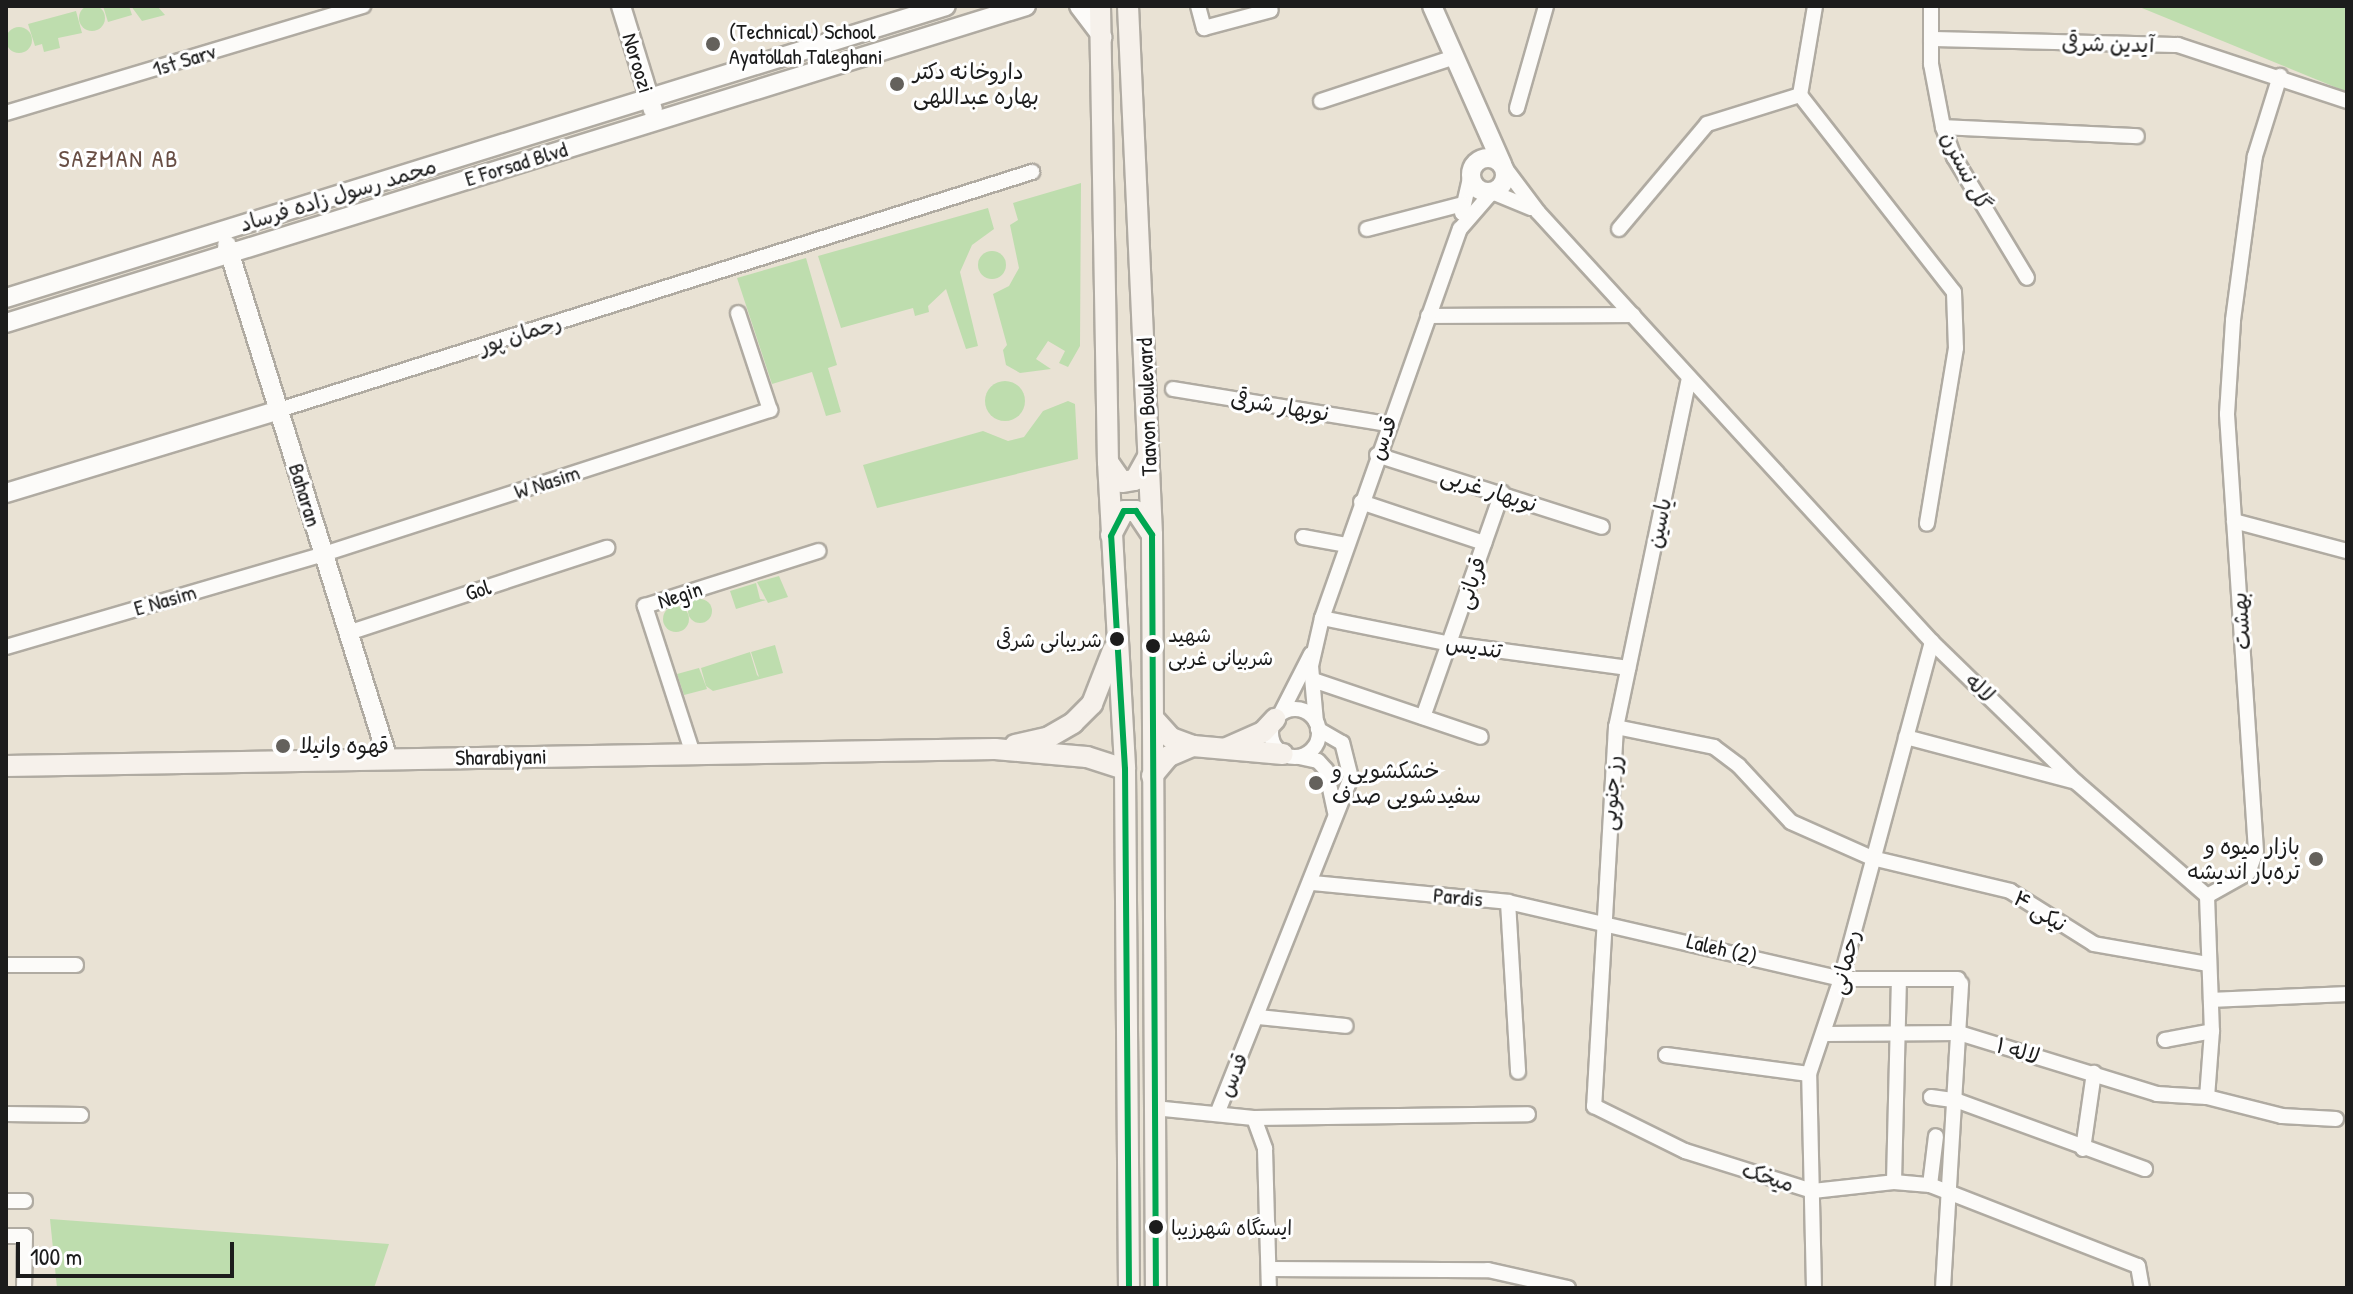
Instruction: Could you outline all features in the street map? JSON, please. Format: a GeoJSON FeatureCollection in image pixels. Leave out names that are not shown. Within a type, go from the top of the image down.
{"type":"FeatureCollection","features":[{"type":"Feature","properties":{"kind":"main road","name":"Taavon Boulevard"},"geometry":{"type":"LineString","coordinates":[[1100,6],[1108,462],[1125,769],[1129,1288]]}},
{"type":"Feature","properties":{"kind":"main road","name":"Taavon Boulevard"},"geometry":{"type":"LineString","coordinates":[[1128,6],[1152,535],[1156,1288]]}},
{"type":"Feature","properties":{"kind":"main road"},"geometry":{"type":"LineString","coordinates":[[1108,462],[1122,482],[1135,480],[1149,455]]}},
{"type":"Feature","properties":{"kind":"main road"},"geometry":{"type":"LineString","coordinates":[[1111,536],[1124,511],[1136,511],[1152,535]]}},
{"type":"Feature","properties":{"kind":"main road","name":"Sharabiyani"},"geometry":{"type":"LineString","coordinates":[[995,749],[1049,737],[1073,723],[1092,704],[1106,678],[1117,634]]}},
{"type":"Feature","properties":{"kind":"main road"},"geometry":{"type":"LineString","coordinates":[[1224,749],[1263,732],[1278,716]]}},
{"type":"Feature","properties":{"kind":"main road"},"geometry":{"type":"LineString","coordinates":[[1153,718],[1171,738],[1193,746],[1291,756]]}},
{"type":"Feature","properties":{"kind":"main road"},"geometry":{"type":"LineString","coordinates":[[1152,776],[1169,756],[1193,746]]}},
{"type":"Feature","properties":{"kind":"main road","name":"Sharabiyani"},"geometry":{"type":"LineString","coordinates":[[6,766],[995,749],[1087,757],[1125,769]]}},
{"type":"Feature","properties":{"kind":"street","name":"1st Sarv"},"geometry":{"type":"LineString","coordinates":[[6,113],[363,6]]}},
{"type":"Feature","properties":{"kind":"street","name":"Noroozi"},"geometry":{"type":"LineString","coordinates":[[621,6],[656,120]]}},
{"type":"Feature","properties":{"kind":"street","name":"محمد رسول زاده فرساد"},"geometry":{"type":"LineString","coordinates":[[6,298],[946,6]]}},
{"type":"Feature","properties":{"kind":"street","name":"E Forsad Blvd"},"geometry":{"type":"LineString","coordinates":[[6,323],[1026,6]]}},
{"type":"Feature","properties":{"kind":"street"},"geometry":{"type":"LineString","coordinates":[[1079,6],[1102,37]]}},
{"type":"Feature","properties":{"kind":"street"},"geometry":{"type":"LineString","coordinates":[[1198,6],[1204,28],[1271,10]]}},
{"type":"Feature","properties":{"kind":"street"},"geometry":{"type":"LineString","coordinates":[[1432,6],[1477,114],[1502,164],[1504,181],[1492,192]]}},
{"type":"Feature","properties":{"kind":"street"},"geometry":{"type":"LineString","coordinates":[[1517,108],[1546,6]]}},
{"type":"Feature","properties":{"kind":"street"},"geometry":{"type":"LineString","coordinates":[[1815,6],[1800,95],[1954,292],[1956,348],[1927,524]]}},
{"type":"Feature","properties":{"kind":"street","name":"گل نسترن"},"geometry":{"type":"LineString","coordinates":[[1931,6],[1931,39],[1943,127],[1954,157],[2027,278]]}},
{"type":"Feature","properties":{"kind":"street"},"geometry":{"type":"LineString","coordinates":[[879,27],[885,49]]}},
{"type":"Feature","properties":{"kind":"street","name":"آیدین شرقی"},"geometry":{"type":"LineString","coordinates":[[1931,39],[2178,45],[2280,76],[2347,101]]}},
{"type":"Feature","properties":{"kind":"street"},"geometry":{"type":"LineString","coordinates":[[1321,101],[1455,57]]}},
{"type":"Feature","properties":{"kind":"street","name":"بهشت"},"geometry":{"type":"LineString","coordinates":[[2207,896],[2248,873],[2256,851],[2227,414],[2233,320],[2255,156],[2280,76]]}},
{"type":"Feature","properties":{"kind":"street"},"geometry":{"type":"LineString","coordinates":[[1619,229],[1707,124],[1800,95]]}},
{"type":"Feature","properties":{"kind":"street"},"geometry":{"type":"LineString","coordinates":[[1477,114],[1471,172],[1475,188],[1519,199],[1538,212]]}},
{"type":"Feature","properties":{"kind":"street"},"geometry":{"type":"LineString","coordinates":[[1943,127],[2137,136]]}},
{"type":"Feature","properties":{"kind":"street"},"geometry":{"type":"LineString","coordinates":[[1471,172],[1486,157],[1502,164]]}},
{"type":"Feature","properties":{"kind":"street","name":"لاله"},"geometry":{"type":"LineString","coordinates":[[1502,164],[1538,212],[1932,642],[2076,782],[2207,896]]}},
{"type":"Feature","properties":{"kind":"street"},"geometry":{"type":"LineString","coordinates":[[414,172],[421,194]]}},
{"type":"Feature","properties":{"kind":"street","name":"رحمان پور"},"geometry":{"type":"LineString","coordinates":[[6,493],[1032,172]]}},
{"type":"Feature","properties":{"kind":"street","name":"قدس"},"geometry":{"type":"LineString","coordinates":[[1278,716],[1313,650],[1387,424],[1460,229],[1471,172]]}},
{"type":"Feature","properties":{"kind":"street","name":"قدس"},"geometry":{"type":"LineString","coordinates":[[1460,229],[1492,192]]}},
{"type":"Feature","properties":{"kind":"street"},"geometry":{"type":"LineString","coordinates":[[1367,229],[1463,204]]}},
{"type":"Feature","properties":{"kind":"street","name":"Baharan"},"geometry":{"type":"LineString","coordinates":[[223,231],[388,759]]}},
{"type":"Feature","properties":{"kind":"street","name":"W Nasim"},"geometry":{"type":"LineString","coordinates":[[324,554],[770,410],[738,313]]}},
{"type":"Feature","properties":{"kind":"street"},"geometry":{"type":"LineString","coordinates":[[1428,316],[1633,315]]}},
{"type":"Feature","properties":{"kind":"street","name":"یاسین"},"geometry":{"type":"LineString","coordinates":[[1628,668],[1689,378]]}},
{"type":"Feature","properties":{"kind":"street","name":"نوبهار شرقی"},"geometry":{"type":"LineString","coordinates":[[1173,389],[1387,424]]}},
{"type":"Feature","properties":{"kind":"street","name":"نوبهار غربی"},"geometry":{"type":"LineString","coordinates":[[1377,455],[1602,527]]}},
{"type":"Feature","properties":{"kind":"street","name":"قربانی"},"geometry":{"type":"LineString","coordinates":[[1423,717],[1502,493]]}},
{"type":"Feature","properties":{"kind":"street"},"geometry":{"type":"LineString","coordinates":[[1361,502],[1484,543]]}},
{"type":"Feature","properties":{"kind":"street"},"geometry":{"type":"LineString","coordinates":[[2234,521],[2347,551]]}},
{"type":"Feature","properties":{"kind":"street"},"geometry":{"type":"LineString","coordinates":[[1303,537],[1347,545]]}},
{"type":"Feature","properties":{"kind":"street","name":"Gol"},"geometry":{"type":"LineString","coordinates":[[348,633],[607,548]]}},
{"type":"Feature","properties":{"kind":"street","name":"Negin"},"geometry":{"type":"LineString","coordinates":[[693,754],[645,606],[818,551]]}},
{"type":"Feature","properties":{"kind":"street","name":"E Nasim"},"geometry":{"type":"LineString","coordinates":[[6,647],[324,554]]}},
{"type":"Feature","properties":{"kind":"street","name":"تندیس"},"geometry":{"type":"LineString","coordinates":[[1322,618],[1451,644],[1628,668]]}},
{"type":"Feature","properties":{"kind":"street","name":"رحمانی"},"geometry":{"type":"LineString","coordinates":[[1814,1288],[1809,1074],[1841,979],[1932,642]]}},
{"type":"Feature","properties":{"kind":"street","name":"قدس"},"geometry":{"type":"LineString","coordinates":[[1217,1114],[1312,883],[1335,813],[1351,778],[1349,758],[1342,743],[1317,725],[1313,650]]}},
{"type":"Feature","properties":{"kind":"street","name":"رز جنوبی"},"geometry":{"type":"LineString","coordinates":[[1594,1106],[1602,920],[1616,727],[1628,668]]}},
{"type":"Feature","properties":{"kind":"street"},"geometry":{"type":"LineString","coordinates":[[1313,680],[1481,737]]}},
{"type":"Feature","properties":{"kind":"street"},"geometry":{"type":"LineString","coordinates":[[1291,756],[1316,744],[1317,725],[1304,711],[1278,716],[1272,742],[1291,756],[1318,761],[1326,770],[1335,813]]}},
{"type":"Feature","properties":{"kind":"street","name":"نیکی ۴"},"geometry":{"type":"LineString","coordinates":[[1616,727],[1714,747],[1791,822],[1872,858],[2010,891],[2094,944],[2207,964]]}},
{"type":"Feature","properties":{"kind":"street"},"geometry":{"type":"LineString","coordinates":[[1906,737],[2076,782]]}},
{"type":"Feature","properties":{"kind":"street","name":"Pardis"},"geometry":{"type":"LineString","coordinates":[[1312,883],[1508,902],[1602,920]]}},
{"type":"Feature","properties":{"kind":"street"},"geometry":{"type":"LineString","coordinates":[[2207,896],[2207,964],[2212,1031],[2207,1097]]}},
{"type":"Feature","properties":{"kind":"street"},"geometry":{"type":"LineString","coordinates":[[1508,902],[1518,1072]]}},
{"type":"Feature","properties":{"kind":"street","name":"Laleh (2)"},"geometry":{"type":"LineString","coordinates":[[1602,920],[1841,979],[1960,981],[1959,1033]]}},
{"type":"Feature","properties":{"kind":"street"},"geometry":{"type":"LineString","coordinates":[[6,965],[76,965]]}},
{"type":"Feature","properties":{"kind":"street"},"geometry":{"type":"LineString","coordinates":[[1894,1182],[1899,984]]}},
{"type":"Feature","properties":{"kind":"street"},"geometry":{"type":"LineString","coordinates":[[2211,1000],[2347,994]]}},
{"type":"Feature","properties":{"kind":"street"},"geometry":{"type":"LineString","coordinates":[[1258,1017],[1346,1026]]}},
{"type":"Feature","properties":{"kind":"street","name":"لاله ۱"},"geometry":{"type":"LineString","coordinates":[[1825,1034],[1899,1030],[1959,1033],[2157,1094],[2207,1097],[2282,1116],[2336,1119]]}},
{"type":"Feature","properties":{"kind":"street"},"geometry":{"type":"LineString","coordinates":[[2165,1040],[2212,1031]]}},
{"type":"Feature","properties":{"kind":"street"},"geometry":{"type":"LineString","coordinates":[[1943,1288],[1958,1101],[1959,1033]]}},
{"type":"Feature","properties":{"kind":"street"},"geometry":{"type":"LineString","coordinates":[[1666,1055],[1809,1074]]}},
{"type":"Feature","properties":{"kind":"street"},"geometry":{"type":"LineString","coordinates":[[2083,1149],[2094,1073]]}},
{"type":"Feature","properties":{"kind":"street"},"geometry":{"type":"LineString","coordinates":[[1931,1097],[1958,1101],[2145,1169]]}},
{"type":"Feature","properties":{"kind":"street","name":"میخک"},"geometry":{"type":"LineString","coordinates":[[1594,1106],[1685,1151],[1813,1191],[1894,1182],[1930,1185],[2138,1266],[2142,1288]]}},
{"type":"Feature","properties":{"kind":"street","name":"قدس"},"geometry":{"type":"LineString","coordinates":[[1154,1108],[1254,1118],[1528,1114]]}},
{"type":"Feature","properties":{"kind":"street"},"geometry":{"type":"LineString","coordinates":[[6,1114],[81,1115]]}},
{"type":"Feature","properties":{"kind":"street"},"geometry":{"type":"LineString","coordinates":[[1254,1118],[1265,1149],[1269,1288]]}},
{"type":"Feature","properties":{"kind":"street"},"geometry":{"type":"LineString","coordinates":[[1930,1185],[1936,1136]]}},
{"type":"Feature","properties":{"kind":"street"},"geometry":{"type":"LineString","coordinates":[[6,1201],[25,1201]]}},
{"type":"Feature","properties":{"kind":"street"},"geometry":{"type":"LineString","coordinates":[[6,1236],[25,1236],[24,1288]]}},
{"type":"Feature","properties":{"kind":"street"},"geometry":{"type":"LineString","coordinates":[[1269,1269],[1488,1270],[1568,1288]]}},
{"type":"Feature","properties":{"kind":"green space"},"geometry":{"type":"Polygon","coordinates":[[[92,5],[101,9],[105,18],[101,27],[92,31],[83,27],[79,18],[83,9],[92,5]]]}},
{"type":"Feature","properties":{"kind":"green space"},"geometry":{"type":"Polygon","coordinates":[[[103,6],[129,6],[132,15],[108,22],[103,6]]]}},
{"type":"Feature","properties":{"kind":"green space"},"geometry":{"type":"Polygon","coordinates":[[[131,6],[167,6],[158,7],[165,15],[142,21],[131,6]]]}},
{"type":"Feature","properties":{"kind":"green space"},"geometry":{"type":"Polygon","coordinates":[[[2137,6],[2347,6],[2347,92],[2137,6]]]}},
{"type":"Feature","properties":{"kind":"green space"},"geometry":{"type":"Polygon","coordinates":[[[76,11],[82,33],[58,38],[60,48],[44,52],[42,44],[35,46],[28,24],[76,11]]]}},
{"type":"Feature","properties":{"kind":"green space"},"geometry":{"type":"Polygon","coordinates":[[[19,27],[28,31],[32,40],[28,49],[19,53],[10,49],[6,40],[10,31],[19,27]]]}},
{"type":"Feature","properties":{"kind":"green space"},"geometry":{"type":"Polygon","coordinates":[[[1081,183],[1080,346],[1068,367],[1059,363],[1065,351],[1048,341],[1036,359],[1051,369],[1020,373],[1006,365],[1003,350],[1007,345],[993,294],[1009,286],[1019,268],[1010,225],[1018,220],[1013,203],[1081,183]]]}},
{"type":"Feature","properties":{"kind":"green space"},"geometry":{"type":"Polygon","coordinates":[[[988,208],[994,229],[972,245],[960,272],[978,346],[966,349],[946,289],[928,306],[929,312],[915,316],[913,308],[841,328],[818,256],[988,208]]]}},
{"type":"Feature","properties":{"kind":"green space"},"geometry":{"type":"Polygon","coordinates":[[[992,251],[1002,255],[1006,265],[1002,275],[992,279],[982,275],[978,265],[982,255],[992,251]]]}},
{"type":"Feature","properties":{"kind":"green space"},"geometry":{"type":"Polygon","coordinates":[[[806,258],[837,365],[828,368],[841,412],[826,416],[812,372],[772,384],[737,278],[806,258]]]}},
{"type":"Feature","properties":{"kind":"green space"},"geometry":{"type":"Polygon","coordinates":[[[1005,381],[1019,387],[1025,401],[1019,415],[1005,421],[991,415],[985,401],[991,387],[1005,381]]]}},
{"type":"Feature","properties":{"kind":"green space"},"geometry":{"type":"Polygon","coordinates":[[[1068,401],[1075,404],[1078,459],[877,508],[863,465],[983,431],[1008,441],[1024,437],[1043,411],[1068,401]]]}},
{"type":"Feature","properties":{"kind":"green space"},"geometry":{"type":"Polygon","coordinates":[[[779,576],[788,597],[768,603],[757,582],[779,576]]]}},
{"type":"Feature","properties":{"kind":"green space"},"geometry":{"type":"Polygon","coordinates":[[[756,583],[760,599],[766,600],[736,609],[730,591],[756,583]]]}},
{"type":"Feature","properties":{"kind":"green space"},"geometry":{"type":"Polygon","coordinates":[[[700,599],[709,602],[712,611],[709,620],[700,623],[691,620],[688,611],[691,602],[700,599]]]}},
{"type":"Feature","properties":{"kind":"green space"},"geometry":{"type":"Polygon","coordinates":[[[676,606],[685,610],[689,619],[685,628],[676,632],[667,628],[663,619],[667,610],[676,606]]]}},
{"type":"Feature","properties":{"kind":"green space"},"geometry":{"type":"Polygon","coordinates":[[[775,645],[783,673],[713,691],[706,686],[701,668],[750,652],[759,677],[751,652],[775,645]]]}},
{"type":"Feature","properties":{"kind":"green space"},"geometry":{"type":"Polygon","coordinates":[[[699,668],[707,689],[684,695],[677,674],[699,668]]]}},
{"type":"Feature","properties":{"kind":"green space"},"geometry":{"type":"Polygon","coordinates":[[[50,1219],[389,1244],[374,1288],[57,1288],[50,1219]]]}},
{"type":"Feature","properties":{"kind":"transit line"},"geometry":{"type":"LineString","coordinates":[[1129,1288],[1125,769],[1111,536],[1124,511],[1136,511],[1152,535],[1156,1288]]}},
{"type":"Feature","properties":{"kind":"place","name":"(Technical) School Ayatollah Taleghani"},"geometry":{"type":"Point","coordinates":[713,44]}},
{"type":"Feature","properties":{"kind":"place","name":"داروخانه دکتر بهاره عبداللهی"},"geometry":{"type":"Point","coordinates":[897,84]}},
{"type":"Feature","properties":{"kind":"place","name":"شریبانی شرقی"},"geometry":{"type":"Point","coordinates":[1117,639]}},
{"type":"Feature","properties":{"kind":"place","name":"شهید شربیانی غربی"},"geometry":{"type":"Point","coordinates":[1153,646]}},
{"type":"Feature","properties":{"kind":"place","name":"قهوه وانیلا"},"geometry":{"type":"Point","coordinates":[283,746]}},
{"type":"Feature","properties":{"kind":"place","name":"خشکشویی و سفیدشویی صدف"},"geometry":{"type":"Point","coordinates":[1316,783]}},
{"type":"Feature","properties":{"kind":"place","name":"بازار میوه و تره‌بار اندیشه"},"geometry":{"type":"Point","coordinates":[2316,859]}},
{"type":"Feature","properties":{"kind":"place","name":"ایستگاه شهرزیبا"},"geometry":{"type":"Point","coordinates":[1156,1227]}},
{"type":"Feature","properties":{"kind":"district","name":"SAZMAN AB"},"geometry":{"type":"Point","coordinates":[119,159]}}]}
